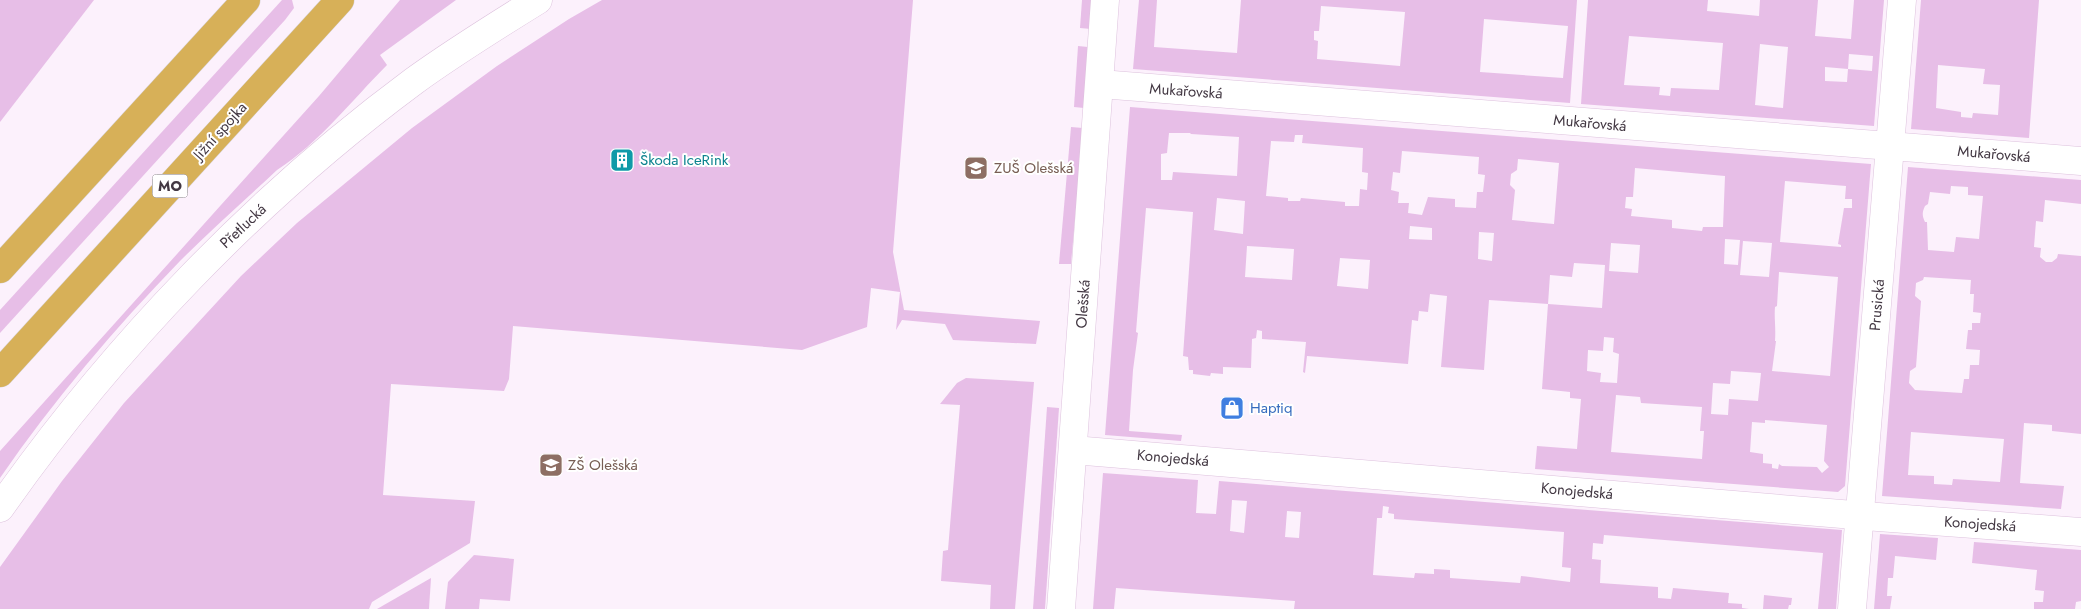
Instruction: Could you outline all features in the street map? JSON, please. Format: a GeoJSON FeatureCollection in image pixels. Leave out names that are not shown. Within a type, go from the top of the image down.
{"type":"FeatureCollection","features":[{"type":"Feature","properties":{"kind":"highway"},"geometry":{"type":"LineString","coordinates":[[0,269],[246,0]]}},
{"type":"Feature","properties":{"kind":"highway","name":"Jižní spojka"},"geometry":{"type":"LineString","coordinates":[[0,373],[340,0]]}},
{"type":"Feature","properties":{"kind":"street","name":"Přetlucká"},"geometry":{"type":"LineString","coordinates":[[0,508],[63,423],[106,371],[208,259],[305,168],[414,81],[538,0]]}},
{"type":"Feature","properties":{"kind":"street","name":"Olešská"},"geometry":{"type":"LineString","coordinates":[[1061,609],[1106,0]]}},
{"type":"Feature","properties":{"kind":"street","name":"Prusická"},"geometry":{"type":"LineString","coordinates":[[1852,609],[1902,0]]}},
{"type":"Feature","properties":{"kind":"street","name":"Mukařovská"},"geometry":{"type":"LineString","coordinates":[[1100,84],[2081,161]]}},
{"type":"Feature","properties":{"kind":"street","name":"Konojedská"},"geometry":{"type":"LineString","coordinates":[[1072,450],[2081,532]]}},
{"type":"Feature","properties":{"kind":"shaded area"},"geometry":{"type":"Polygon","coordinates":[[[0,0],[94,0],[0,122],[0,0]]]}},
{"type":"Feature","properties":{"kind":"shaded area"},"geometry":{"type":"Polygon","coordinates":[[[282,0],[292,0],[294,8],[285,20],[0,333],[0,310],[282,0]]]}},
{"type":"Feature","properties":{"kind":"shaded area"},"geometry":{"type":"Polygon","coordinates":[[[400,0],[456,0],[380,55],[387,65],[335,120],[307,147],[277,170],[180,261],[132,312],[63,393],[0,478],[0,451],[319,96],[400,0]]]}},
{"type":"Feature","properties":{"kind":"shaded area"},"geometry":{"type":"Polygon","coordinates":[[[602,0],[913,0],[893,252],[904,310],[1040,321],[1036,344],[953,340],[945,324],[902,320],[896,330],[900,292],[871,288],[867,327],[802,350],[513,326],[509,379],[504,391],[391,384],[383,495],[475,501],[470,543],[372,602],[369,609],[0,609],[0,567],[62,481],[124,403],[241,276],[297,223],[412,128],[497,66],[602,0]]]}},
{"type":"Feature","properties":{"kind":"shaded area"},"geometry":{"type":"Polygon","coordinates":[[[1082,0],[1093,0],[1091,29],[1080,28],[1082,0]]]}},
{"type":"Feature","properties":{"kind":"shaded area"},"geometry":{"type":"Polygon","coordinates":[[[1139,0],[1157,0],[1154,47],[1237,53],[1241,0],[1577,0],[1570,103],[1133,69],[1139,0]],[[1321,6],[1319,31],[1314,31],[1314,40],[1318,41],[1317,59],[1400,66],[1405,12],[1321,6]],[[1484,19],[1480,72],[1563,78],[1568,26],[1484,19]]]}},
{"type":"Feature","properties":{"kind":"shaded area"},"geometry":{"type":"Polygon","coordinates":[[[1588,0],[1708,0],[1707,11],[1759,16],[1760,0],[1818,0],[1815,36],[1851,39],[1854,0],[1884,0],[1874,126],[1581,104],[1588,0]],[[1629,36],[1624,85],[1660,87],[1659,95],[1670,96],[1671,88],[1719,90],[1723,43],[1629,36]],[[1760,44],[1755,105],[1783,108],[1788,47],[1760,44]],[[1849,54],[1848,69],[1872,71],[1873,56],[1849,54]],[[1825,67],[1825,81],[1847,82],[1848,69],[1825,67]]]}},
{"type":"Feature","properties":{"kind":"shaded area"},"geometry":{"type":"Polygon","coordinates":[[[1921,0],[2039,0],[2029,138],[1911,129],[1921,0]],[[1938,65],[1936,108],[1961,112],[1961,117],[1972,118],[1973,113],[1998,115],[2000,85],[1983,84],[1985,69],[1938,65]]]}},
{"type":"Feature","properties":{"kind":"shaded area"},"geometry":{"type":"Polygon","coordinates":[[[1078,46],[1088,47],[1084,108],[1074,107],[1078,46]]]}},
{"type":"Feature","properties":{"kind":"shaded area"},"geometry":{"type":"Polygon","coordinates":[[[1130,107],[1871,164],[1845,486],[1838,492],[1535,469],[1537,446],[1577,449],[1581,399],[1570,398],[1570,392],[1542,389],[1548,304],[1489,300],[1484,370],[1441,367],[1447,296],[1430,294],[1428,312],[1419,311],[1418,321],[1412,320],[1408,364],[1307,356],[1305,373],[1303,372],[1306,342],[1262,339],[1262,331],[1257,330],[1256,338],[1252,339],[1251,368],[1223,367],[1223,374],[1211,373],[1210,376],[1193,374],[1193,370],[1189,370],[1188,357],[1183,356],[1193,212],[1146,208],[1136,332],[1138,333],[1133,370],[1129,431],[1182,435],[1181,441],[1105,435],[1130,107]],[[1169,133],[1167,153],[1161,154],[1161,180],[1172,180],[1173,172],[1237,176],[1239,137],[1169,133]],[[1295,135],[1294,142],[1271,141],[1266,196],[1288,198],[1288,201],[1300,201],[1301,198],[1345,202],[1345,206],[1359,206],[1360,189],[1367,190],[1368,173],[1362,172],[1363,148],[1302,143],[1303,135],[1295,135]],[[1402,151],[1400,173],[1393,172],[1391,190],[1399,192],[1398,203],[1409,203],[1408,213],[1422,215],[1428,197],[1455,199],[1455,207],[1476,208],[1477,192],[1483,192],[1485,175],[1478,174],[1479,157],[1402,151]],[[1518,159],[1517,170],[1511,174],[1510,185],[1515,190],[1512,220],[1554,224],[1559,163],[1518,159]],[[1635,168],[1633,197],[1626,197],[1625,208],[1632,209],[1631,216],[1672,220],[1672,228],[1702,231],[1703,227],[1723,227],[1725,176],[1635,168]],[[1785,181],[1780,242],[1841,247],[1838,244],[1844,208],[1852,208],[1852,199],[1845,199],[1846,186],[1785,181]],[[1217,198],[1214,230],[1243,234],[1245,201],[1217,198]],[[1410,226],[1409,239],[1432,240],[1432,228],[1410,226]],[[1479,232],[1478,259],[1492,261],[1494,233],[1479,232]],[[1725,239],[1724,264],[1738,265],[1740,240],[1725,239]],[[1743,241],[1740,275],[1769,277],[1772,243],[1743,241]],[[1611,243],[1609,271],[1638,273],[1640,245],[1611,243]],[[1247,246],[1245,277],[1292,280],[1294,249],[1247,246]],[[1340,258],[1337,286],[1368,289],[1370,260],[1340,258]],[[1574,263],[1572,277],[1550,275],[1548,304],[1602,308],[1605,265],[1574,263]],[[1779,272],[1777,306],[1775,307],[1775,341],[1772,371],[1830,376],[1838,277],[1779,272]],[[1604,337],[1603,351],[1588,350],[1587,371],[1601,373],[1600,382],[1617,383],[1619,354],[1613,352],[1614,338],[1604,337]],[[1731,371],[1730,384],[1713,383],[1711,414],[1728,415],[1729,399],[1758,401],[1761,373],[1731,371]],[[1616,395],[1611,452],[1702,459],[1704,431],[1700,431],[1702,407],[1641,403],[1640,397],[1616,395]],[[1765,420],[1765,423],[1752,422],[1750,452],[1763,454],[1763,463],[1772,464],[1772,468],[1778,469],[1779,464],[1782,466],[1817,467],[1822,473],[1829,467],[1824,461],[1827,425],[1765,420]]]}},
{"type":"Feature","properties":{"kind":"shaded area"},"geometry":{"type":"Polygon","coordinates":[[[1071,127],[1083,128],[1071,264],[1059,264],[1071,127]]]}},
{"type":"Feature","properties":{"kind":"shaded area"},"geometry":{"type":"Polygon","coordinates":[[[1908,167],[2081,180],[2081,204],[2045,200],[2043,222],[2036,221],[2034,247],[2041,248],[2040,257],[2046,262],[2052,262],[2057,258],[2058,254],[2081,256],[2081,434],[2052,431],[2052,425],[2024,423],[2020,483],[2064,486],[2061,509],[1882,496],[1908,167]],[[1951,186],[1950,194],[1930,192],[1928,204],[1924,208],[1923,216],[1925,222],[1927,222],[1928,250],[1954,252],[1956,237],[1979,239],[1983,196],[1968,195],[1968,187],[1951,186]],[[1924,277],[1923,280],[1916,283],[1915,296],[1921,301],[1916,367],[1910,371],[1909,383],[1915,390],[1962,393],[1964,379],[1969,379],[1970,365],[1979,365],[1980,350],[1966,349],[1968,330],[1972,330],[1972,323],[1980,323],[1981,313],[1973,312],[1974,294],[1970,294],[1971,280],[1924,277]],[[1911,432],[1908,475],[1934,476],[1934,484],[1952,485],[1953,479],[2000,482],[2004,439],[1911,432]]]}},
{"type":"Feature","properties":{"kind":"shaded area"},"geometry":{"type":"Polygon","coordinates":[[[966,378],[1034,382],[1015,609],[990,609],[991,585],[941,581],[943,551],[948,550],[960,405],[940,404],[957,383],[966,378]]]}},
{"type":"Feature","properties":{"kind":"shaded area"},"geometry":{"type":"Polygon","coordinates":[[[1047,407],[1059,408],[1045,609],[1033,609],[1047,407]]]}},
{"type":"Feature","properties":{"kind":"shaded area"},"geometry":{"type":"Polygon","coordinates":[[[1103,473],[1198,480],[1196,513],[1216,514],[1219,481],[1842,530],[1836,609],[1818,609],[1823,553],[1604,535],[1603,544],[1593,543],[1592,559],[1601,560],[1600,583],[1658,587],[1658,598],[1671,599],[1673,588],[1729,593],[1728,603],[1742,604],[1742,608],[1749,609],[1294,609],[1295,601],[1116,588],[1114,609],[1093,609],[1103,473]],[[1232,500],[1230,531],[1244,533],[1247,501],[1232,500]],[[1383,506],[1382,518],[1377,518],[1373,575],[1414,578],[1415,573],[1434,574],[1434,569],[1450,570],[1450,578],[1520,583],[1521,576],[1570,582],[1571,568],[1562,567],[1564,532],[1394,519],[1394,514],[1388,513],[1389,507],[1383,506]],[[1287,511],[1285,537],[1299,538],[1301,512],[1287,511]]]}},
{"type":"Feature","properties":{"kind":"shaded area"},"geometry":{"type":"Polygon","coordinates":[[[1880,534],[1938,538],[1936,560],[1895,556],[1893,578],[1888,578],[1887,596],[1892,596],[1890,609],[1874,609],[1880,534]]]}},
{"type":"Feature","properties":{"kind":"shaded area"},"geometry":{"type":"Polygon","coordinates":[[[1974,542],[2081,550],[2081,601],[2076,602],[2075,609],[2034,609],[2034,602],[2043,602],[2044,591],[2035,590],[2037,570],[1972,563],[1974,542]]]}},
{"type":"Feature","properties":{"kind":"shaded area"},"geometry":{"type":"Polygon","coordinates":[[[474,555],[514,559],[510,601],[480,599],[479,609],[445,609],[448,582],[474,555]]]}},
{"type":"Feature","properties":{"kind":"shaded area"},"geometry":{"type":"Polygon","coordinates":[[[431,578],[429,609],[377,609],[431,578]]]}},
{"type":"Feature","properties":{"kind":"shaded area"},"geometry":{"type":"Polygon","coordinates":[[[1764,595],[1792,598],[1791,605],[1789,605],[1788,609],[1763,609],[1764,595]]]}},
{"type":"Feature","properties":{"kind":"place","name":"Škoda IceRink"},"geometry":{"type":"Point","coordinates":[622,160]}},
{"type":"Feature","properties":{"kind":"place","name":"ZUŠ Olešská"},"geometry":{"type":"Point","coordinates":[976,168]}},
{"type":"Feature","properties":{"kind":"place","name":"Haptiq"},"geometry":{"type":"Point","coordinates":[1232,408]}},
{"type":"Feature","properties":{"kind":"place","name":"ZŠ Olešská"},"geometry":{"type":"Point","coordinates":[551,465]}}]}
